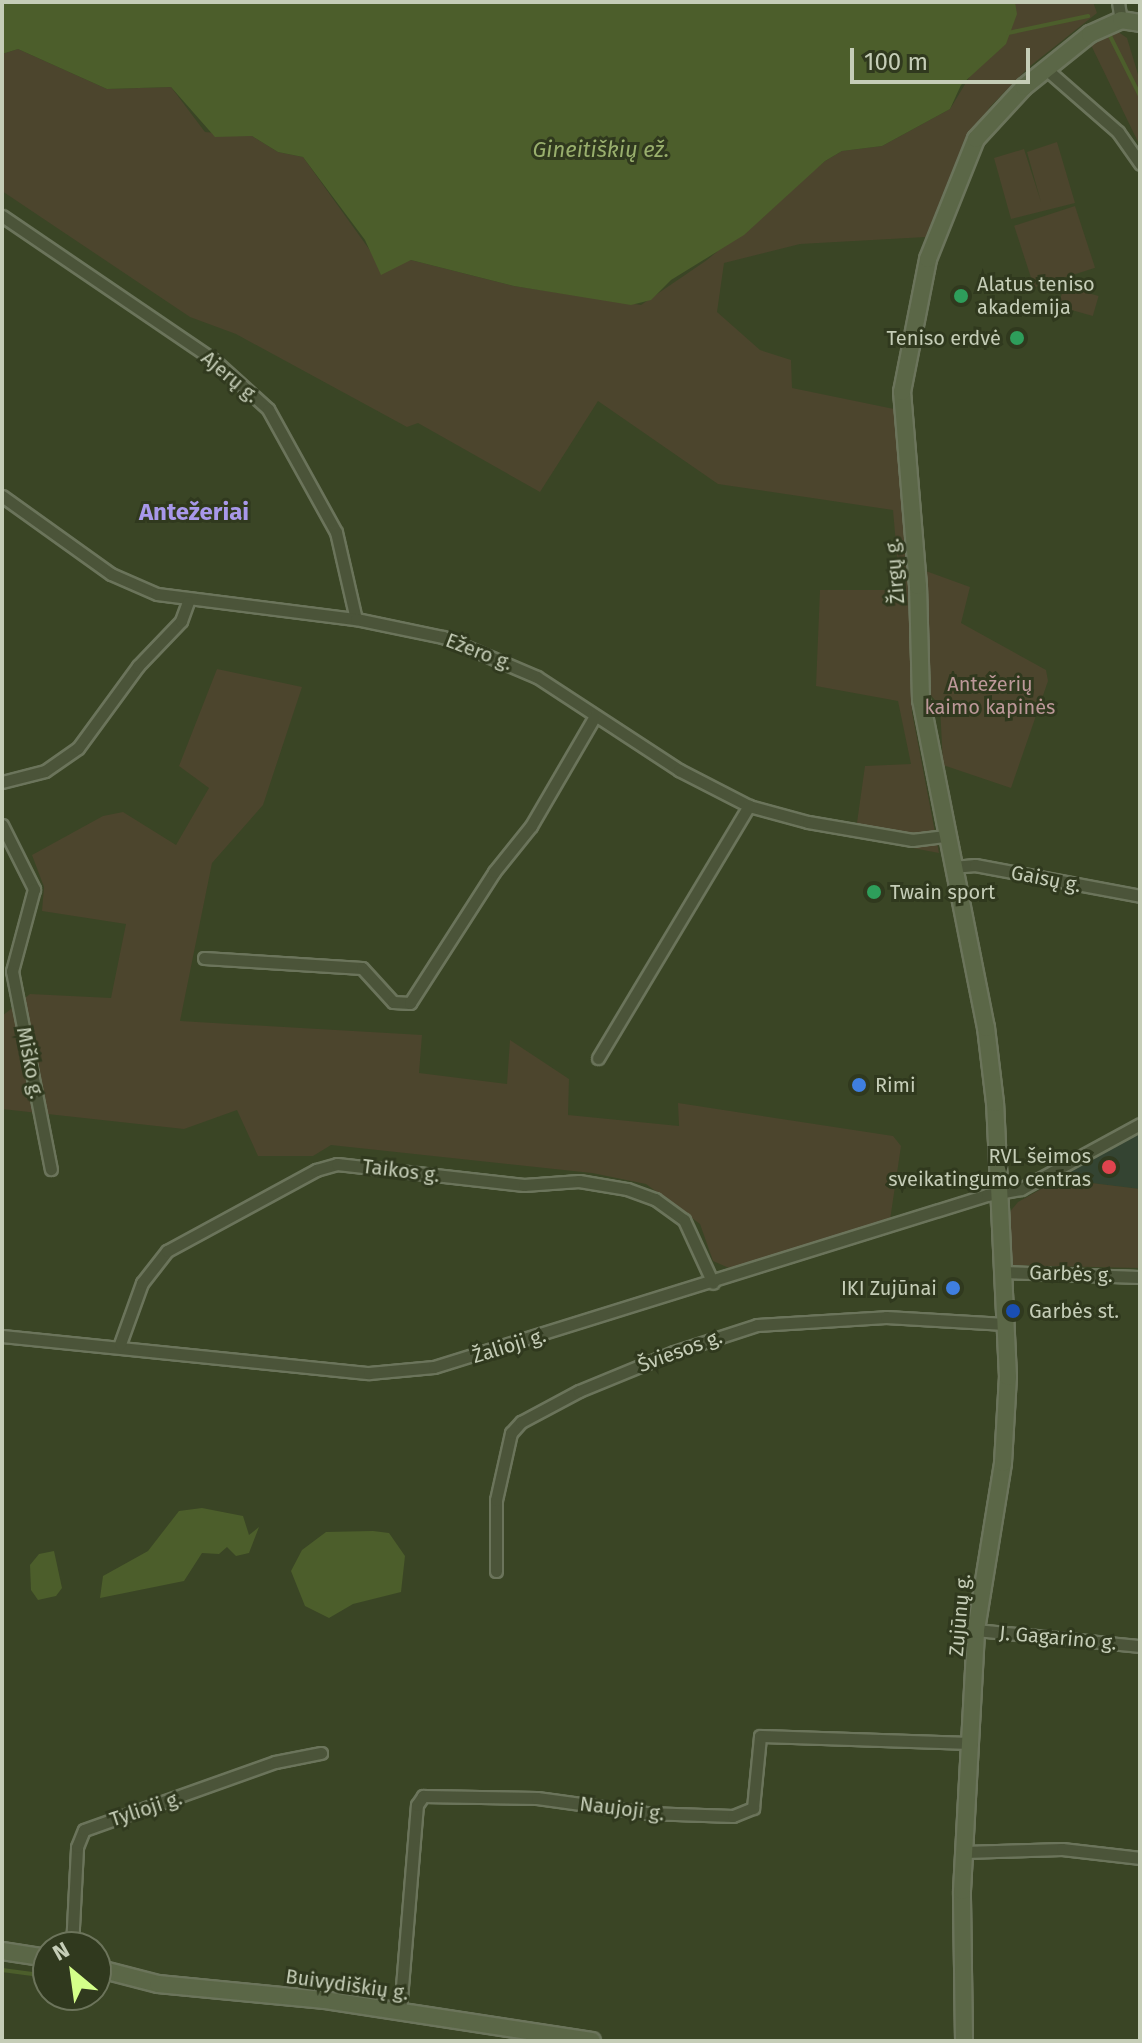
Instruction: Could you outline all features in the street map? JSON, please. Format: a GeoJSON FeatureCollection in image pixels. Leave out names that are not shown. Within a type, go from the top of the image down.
{"type":"FeatureCollection","features":[{"type":"Feature","properties":{"kind":"street"},"geometry":{"type":"LineString","coordinates":[[1118,2],[1121,20],[1140,23]]}},
{"type":"Feature","properties":{"kind":"street","name":"Žirgų g."},"geometry":{"type":"LineString","coordinates":[[999,1194],[986,1028],[921,700],[918,586],[902,392],[928,259],[961,170],[976,139],[1046,69],[1090,34],[1121,20]]}},
{"type":"Feature","properties":{"kind":"street"},"geometry":{"type":"LineString","coordinates":[[1046,69],[1118,132],[1140,164]]}},
{"type":"Feature","properties":{"kind":"street","name":"Ajerų g."},"geometry":{"type":"LineString","coordinates":[[2,216],[214,360],[268,409],[336,532],[356,619]]}},
{"type":"Feature","properties":{"kind":"street","name":"Ežero g."},"geometry":{"type":"LineString","coordinates":[[2,496],[111,574],[188,602],[356,619],[484,651],[679,770],[749,806],[898,838],[946,836]]}},
{"type":"Feature","properties":{"kind":"street"},"geometry":{"type":"LineString","coordinates":[[2,782],[45,771],[78,748],[138,666],[181,621],[188,602]]}},
{"type":"Feature","properties":{"kind":"street"},"geometry":{"type":"LineString","coordinates":[[204,958],[362,968],[393,1002],[410,1003],[494,872],[531,826],[595,716]]}},
{"type":"Feature","properties":{"kind":"street"},"geometry":{"type":"LineString","coordinates":[[598,1058],[749,806]]}},
{"type":"Feature","properties":{"kind":"street","name":"Miško g."},"geometry":{"type":"LineString","coordinates":[[2,825],[34,889],[12,971],[51,1169]]}},
{"type":"Feature","properties":{"kind":"street","name":"Gaisų g."},"geometry":{"type":"LineString","coordinates":[[953,867],[975,865],[1140,896]]}},
{"type":"Feature","properties":{"kind":"street","name":"Žalioji g."},"geometry":{"type":"LineString","coordinates":[[2,1336],[120,1344],[369,1373],[421,1369],[1041,1182],[1140,1124]]}},
{"type":"Feature","properties":{"kind":"street","name":"Taikos g."},"geometry":{"type":"LineString","coordinates":[[120,1344],[142,1283],[167,1251],[316,1170],[337,1164],[524,1185],[579,1181],[627,1189],[672,1209],[684,1220],[713,1283]]}},
{"type":"Feature","properties":{"kind":"street","name":"Zujūnų g."},"geometry":{"type":"LineString","coordinates":[[964,2041],[964,1852],[976,1630],[1007,1433],[999,1194]]}},
{"type":"Feature","properties":{"kind":"street","name":"Garbės g."},"geometry":{"type":"LineString","coordinates":[[1002,1272],[1140,1277]]}},
{"type":"Feature","properties":{"kind":"street","name":"Šviesos g."},"geometry":{"type":"LineString","coordinates":[[496,1571],[496,1500],[511,1433],[568,1397],[674,1352],[757,1325],[886,1317],[1005,1324]]}},
{"type":"Feature","properties":{"kind":"street","name":"J. Gagarino g."},"geometry":{"type":"LineString","coordinates":[[976,1630],[1140,1646]]}},
{"type":"Feature","properties":{"kind":"street","name":"Naujoji g."},"geometry":{"type":"LineString","coordinates":[[400,2011],[417,1805],[423,1796],[537,1798],[646,1813],[733,1816],[753,1808],[760,1736],[972,1743]]}},
{"type":"Feature","properties":{"kind":"street","name":"Tylioji g."},"geometry":{"type":"LineString","coordinates":[[73,1931],[77,1847],[84,1830],[275,1762],[321,1753]]}},
{"type":"Feature","properties":{"kind":"street"},"geometry":{"type":"LineString","coordinates":[[964,1852],[1062,1849],[1140,1858]]}},
{"type":"Feature","properties":{"kind":"street"},"geometry":{"type":"LineString","coordinates":[[2,1951],[32,1956]]}},
{"type":"Feature","properties":{"kind":"street","name":"Buivydiškių g."},"geometry":{"type":"LineString","coordinates":[[112,1972],[158,1984],[400,2011],[592,2041]]}},
{"type":"Feature","properties":{"kind":"shaded area","name":"RVL šeimos sveikatingumo centras"},"geometry":{"type":"Polygon","coordinates":[[[1140,1133],[1140,1189],[1059,1179],[1099,1155],[1140,1133]]]}},
{"type":"Feature","properties":{"kind":"green space"},"geometry":{"type":"Polygon","coordinates":[[[1015,2],[1093,2],[1097,13],[1029,67],[990,107],[961,151],[926,237],[800,244],[724,263],[717,312],[760,350],[791,360],[792,388],[894,409],[910,591],[912,712],[939,853],[855,837],[865,766],[911,764],[898,701],[816,686],[820,590],[900,590],[893,510],[718,484],[598,401],[540,492],[418,423],[407,427],[236,334],[190,317],[2,191],[2,54],[18,49],[107,89],[171,87],[205,132],[252,136],[278,152],[303,157],[374,256],[394,265],[411,260],[514,286],[641,305],[707,260],[825,161],[842,151],[882,146],[950,109],[1015,2]]]}},
{"type":"Feature","properties":{"kind":"green space"},"geometry":{"type":"Polygon","coordinates":[[[1114,29],[1127,38],[1140,81],[1140,146],[1091,45],[1114,29]]]}},
{"type":"Feature","properties":{"kind":"green space"},"geometry":{"type":"Polygon","coordinates":[[[1057,142],[1075,203],[1011,219],[994,158],[1024,149],[1041,202],[1027,152],[1057,142]]]}},
{"type":"Feature","properties":{"kind":"green space"},"geometry":{"type":"Polygon","coordinates":[[[1075,206],[1095,268],[1034,288],[1014,226],[1075,206]]]}},
{"type":"Feature","properties":{"kind":"green space"},"geometry":{"type":"Polygon","coordinates":[[[1064,286],[1099,296],[1093,316],[1058,306],[1064,286]]]}},
{"type":"Feature","properties":{"kind":"green space","name":"Antežerių kaimo kapinės"},"geometry":{"type":"Polygon","coordinates":[[[923,570],[970,587],[961,623],[1046,670],[1048,681],[1011,788],[943,765],[940,706],[929,693],[923,570]]]}},
{"type":"Feature","properties":{"kind":"green space"},"geometry":{"type":"Polygon","coordinates":[[[217,669],[302,687],[263,805],[212,863],[180,1021],[422,1035],[419,1073],[507,1084],[510,1040],[569,1079],[568,1115],[679,1126],[678,1103],[893,1136],[901,1146],[890,1220],[729,1268],[713,1261],[700,1224],[646,1184],[592,1173],[331,1145],[313,1156],[258,1156],[237,1110],[184,1129],[2,1109],[2,1016],[30,994],[111,998],[126,924],[42,911],[44,887],[32,855],[103,816],[123,812],[176,845],[209,788],[179,766],[217,669]]]}},
{"type":"Feature","properties":{"kind":"green space"},"geometry":{"type":"Polygon","coordinates":[[[1059,1179],[1140,1189],[1140,1268],[1008,1265],[1008,1214],[1018,1202],[1059,1179]]]}},
{"type":"Feature","properties":{"kind":"water","name":"Gineitiškių ež."},"geometry":{"type":"Polygon","coordinates":[[[2,2],[1015,2],[1017,14],[1006,44],[961,85],[950,109],[882,146],[842,151],[825,161],[744,235],[671,280],[651,300],[631,305],[514,286],[411,260],[381,275],[365,240],[303,157],[278,152],[252,136],[215,137],[171,87],[107,89],[18,49],[2,54],[2,2]]]}},
{"type":"Feature","properties":{"kind":"water"},"geometry":{"type":"Polygon","coordinates":[[[202,1508],[243,1516],[249,1535],[259,1527],[249,1553],[236,1556],[227,1547],[219,1554],[202,1553],[184,1581],[100,1598],[103,1576],[148,1551],[179,1511],[202,1508]]]}},
{"type":"Feature","properties":{"kind":"water"},"geometry":{"type":"Polygon","coordinates":[[[326,1532],[389,1533],[405,1556],[401,1592],[353,1604],[329,1618],[305,1606],[291,1571],[302,1550],[326,1532]]]}},
{"type":"Feature","properties":{"kind":"water"},"geometry":{"type":"Polygon","coordinates":[[[54,1551],[62,1588],[56,1596],[38,1600],[31,1590],[30,1565],[39,1554],[54,1551]]]}},
{"type":"Feature","properties":{"kind":"waterway"},"geometry":{"type":"LineString","coordinates":[[1008,33],[1088,16]]}},
{"type":"Feature","properties":{"kind":"waterway"},"geometry":{"type":"LineString","coordinates":[[1109,34],[1140,96]]}},
{"type":"Feature","properties":{"kind":"waterway"},"geometry":{"type":"LineString","coordinates":[[2,1970],[32,1974]]}},
{"type":"Feature","properties":{"kind":"place","name":"Alatus teniso akademija"},"geometry":{"type":"Point","coordinates":[961,296]}},
{"type":"Feature","properties":{"kind":"place","name":"Teniso erdvė"},"geometry":{"type":"Point","coordinates":[1017,338]}},
{"type":"Feature","properties":{"kind":"place","name":"Twain sport"},"geometry":{"type":"Point","coordinates":[874,892]}},
{"type":"Feature","properties":{"kind":"place","name":"Rimi"},"geometry":{"type":"Point","coordinates":[859,1085]}},
{"type":"Feature","properties":{"kind":"place","name":"RVL šeimos sveikatingumo centras"},"geometry":{"type":"Point","coordinates":[1109,1167]}},
{"type":"Feature","properties":{"kind":"place","name":"IKI Zujūnai"},"geometry":{"type":"Point","coordinates":[953,1288]}},
{"type":"Feature","properties":{"kind":"place","name":"Garbės st."},"geometry":{"type":"Point","coordinates":[1013,1311]}},
{"type":"Feature","properties":{"kind":"district","name":"Antežeriai"},"geometry":{"type":"Point","coordinates":[194,513]}}]}
